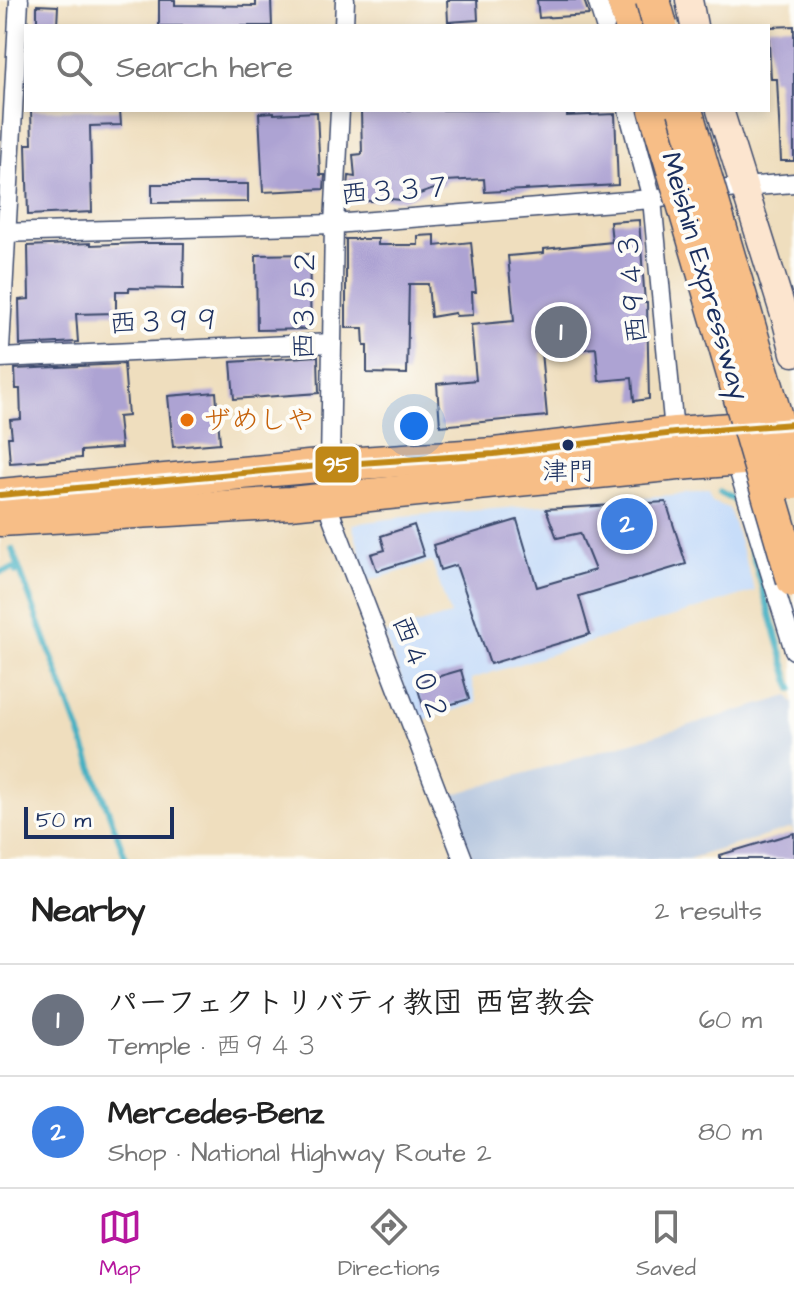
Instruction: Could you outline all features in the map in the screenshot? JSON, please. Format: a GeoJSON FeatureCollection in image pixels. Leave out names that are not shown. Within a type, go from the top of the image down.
{"type":"FeatureCollection","features":[{"type":"Feature","properties":{"kind":"highway"},"geometry":{"type":"LineString","coordinates":[[624,0],[631,24]]}},
{"type":"Feature","properties":{"kind":"highway"},"geometry":{"type":"LineString","coordinates":[[653,0],[684,19]]}},
{"type":"Feature","properties":{"kind":"highway","name":"Meishin Expressway"},"geometry":{"type":"LineString","coordinates":[[657,112],[794,580]]}},
{"type":"Feature","properties":{"kind":"highway","name":"Meishin Expressway"},"geometry":{"type":"LineString","coordinates":[[686,112],[794,482]]}},
{"type":"Feature","properties":{"kind":"highway"},"geometry":{"type":"LineString","coordinates":[[0,520],[389,494],[676,449],[749,427],[794,424]]}},
{"type":"Feature","properties":{"kind":"highway"},"geometry":{"type":"LineString","coordinates":[[0,495],[330,465],[494,454],[676,449],[735,459],[794,455]]}},
{"type":"Feature","properties":{"kind":"main road"},"geometry":{"type":"LineString","coordinates":[[721,112],[794,353]]}},
{"type":"Feature","properties":{"kind":"street"},"geometry":{"type":"LineString","coordinates":[[0,349],[3,233],[19,0]]}},
{"type":"Feature","properties":{"kind":"street"},"geometry":{"type":"LineString","coordinates":[[344,24],[345,0]]}},
{"type":"Feature","properties":{"kind":"street"},"geometry":{"type":"LineString","coordinates":[[597,0],[604,24]]}},
{"type":"Feature","properties":{"kind":"street"},"geometry":{"type":"LineString","coordinates":[[655,24],[684,19]]}},
{"type":"Feature","properties":{"kind":"street","name":"西３５２"},"geometry":{"type":"LineString","coordinates":[[327,499],[340,112]]}},
{"type":"Feature","properties":{"kind":"street","name":"西９４３"},"geometry":{"type":"LineString","coordinates":[[629,112],[652,199],[676,449]]}},
{"type":"Feature","properties":{"kind":"street","name":"西３３７"},"geometry":{"type":"LineString","coordinates":[[3,233],[334,224],[652,199],[794,183]]}},
{"type":"Feature","properties":{"kind":"street","name":"西３９９"},"geometry":{"type":"LineString","coordinates":[[0,358],[332,343]]}},
{"type":"Feature","properties":{"kind":"street"},"geometry":{"type":"LineString","coordinates":[[735,459],[794,650]]}},
{"type":"Feature","properties":{"kind":"street","name":"西４０２"},"geometry":{"type":"LineString","coordinates":[[327,499],[463,859]]}},
{"type":"Feature","properties":{"kind":"shaded area"},"geometry":{"type":"Polygon","coordinates":[[[709,492],[712,502],[729,508],[755,591],[471,679],[477,703],[418,722],[384,634],[450,615],[432,562],[368,581],[352,524],[417,515],[709,492]]]}},
{"type":"Feature","properties":{"kind":"shaded area"},"geometry":{"type":"Polygon","coordinates":[[[789,696],[794,704],[794,833],[792,828],[688,859],[473,859],[448,796],[789,696]]]}},
{"type":"Feature","properties":{"kind":"building"},"geometry":{"type":"Polygon","coordinates":[[[159,0],[175,0],[175,5],[256,6],[256,0],[271,0],[272,24],[159,24],[159,0]]]}},
{"type":"Feature","properties":{"kind":"building"},"geometry":{"type":"Polygon","coordinates":[[[447,0],[477,0],[478,20],[448,22],[447,0]]]}},
{"type":"Feature","properties":{"kind":"building"},"geometry":{"type":"Polygon","coordinates":[[[537,0],[584,0],[589,15],[539,18],[537,0]]]}},
{"type":"Feature","properties":{"kind":"building"},"geometry":{"type":"Polygon","coordinates":[[[37,5],[58,6],[57,24],[37,24],[37,5]]]}},
{"type":"Feature","properties":{"kind":"building"},"geometry":{"type":"Polygon","coordinates":[[[794,26],[794,161],[781,161],[777,79],[771,79],[770,27],[794,26]]]}},
{"type":"Feature","properties":{"kind":"building"},"geometry":{"type":"Polygon","coordinates":[[[31,112],[120,112],[121,125],[90,126],[92,212],[28,215],[26,144],[32,144],[31,112]]]}},
{"type":"Feature","properties":{"kind":"building"},"geometry":{"type":"Polygon","coordinates":[[[317,112],[320,175],[325,175],[324,189],[263,192],[259,113],[317,112]]]}},
{"type":"Feature","properties":{"kind":"building"},"geometry":{"type":"Polygon","coordinates":[[[361,112],[615,114],[618,185],[485,192],[484,179],[445,181],[446,185],[402,200],[379,198],[379,201],[347,201],[349,176],[355,177],[353,155],[362,154],[361,112]]]}},
{"type":"Feature","properties":{"kind":"building"},"geometry":{"type":"Polygon","coordinates":[[[152,184],[248,184],[248,202],[152,203],[152,184]]]}},
{"type":"Feature","properties":{"kind":"building"},"geometry":{"type":"Polygon","coordinates":[[[639,220],[647,303],[649,399],[634,401],[632,378],[599,381],[596,348],[541,352],[547,416],[440,426],[437,384],[476,380],[471,325],[514,321],[508,256],[612,242],[610,222],[639,220]]]}},
{"type":"Feature","properties":{"kind":"building"},"geometry":{"type":"Polygon","coordinates":[[[435,235],[435,246],[471,242],[476,292],[472,292],[473,315],[456,316],[455,313],[431,317],[428,284],[409,284],[407,374],[367,373],[363,328],[346,328],[346,239],[378,239],[378,245],[418,245],[418,236],[435,235]]]}},
{"type":"Feature","properties":{"kind":"building"},"geometry":{"type":"Polygon","coordinates":[[[184,243],[183,289],[129,288],[129,291],[116,291],[116,313],[76,314],[78,342],[20,345],[19,300],[29,299],[28,246],[184,243]]]}},
{"type":"Feature","properties":{"kind":"building"},"geometry":{"type":"Polygon","coordinates":[[[309,254],[311,329],[257,330],[256,255],[309,254]]]}},
{"type":"Feature","properties":{"kind":"building"},"geometry":{"type":"Polygon","coordinates":[[[318,356],[319,393],[234,399],[231,362],[318,356]]]}},
{"type":"Feature","properties":{"kind":"building"},"geometry":{"type":"Polygon","coordinates":[[[124,364],[128,416],[118,417],[121,448],[81,451],[81,458],[10,463],[10,420],[21,419],[20,389],[16,389],[15,369],[124,364]]]}},
{"type":"Feature","properties":{"kind":"building"},"geometry":{"type":"Polygon","coordinates":[[[216,392],[220,443],[173,447],[168,396],[216,392]]]}},
{"type":"Feature","properties":{"kind":"building"},"geometry":{"type":"Polygon","coordinates":[[[666,502],[686,564],[579,596],[590,634],[490,664],[456,565],[440,570],[433,545],[517,520],[537,587],[595,570],[580,533],[557,538],[546,509],[666,502]]]}},
{"type":"Feature","properties":{"kind":"building"},"geometry":{"type":"Polygon","coordinates":[[[414,525],[424,556],[377,571],[371,554],[385,550],[381,536],[414,525]]]}},
{"type":"Feature","properties":{"kind":"building"},"geometry":{"type":"Polygon","coordinates":[[[461,670],[469,699],[425,712],[416,683],[461,670]]]}},
{"type":"Feature","properties":{"kind":"building"},"geometry":{"type":"Polygon","coordinates":[[[794,833],[794,859],[720,859],[720,855],[794,833]]]}},
{"type":"Feature","properties":{"kind":"waterway"},"geometry":{"type":"LineString","coordinates":[[720,492],[737,502],[792,689]]}},
{"type":"Feature","properties":{"kind":"waterway"},"geometry":{"type":"LineString","coordinates":[[12,549],[126,859]]}},
{"type":"Feature","properties":{"kind":"waterway"},"geometry":{"type":"LineString","coordinates":[[0,572],[15,568],[16,572]]}},
{"type":"Feature","properties":{"kind":"transit line","name":"95"},"geometry":{"type":"LineString","coordinates":[[0,495],[330,465],[494,454],[675,433],[794,424]]}},
{"type":"Feature","properties":{"kind":"place","name":"パーフェクトリバティ教団 西宮教会"},"geometry":{"type":"Point","coordinates":[561,332]}},
{"type":"Feature","properties":{"kind":"place","name":"ザめしや"},"geometry":{"type":"Point","coordinates":[187,420]}},
{"type":"Feature","properties":{"kind":"place","name":"津門"},"geometry":{"type":"Point","coordinates":[568,445]}},
{"type":"Feature","properties":{"kind":"place","name":"Mercedes-Benz"},"geometry":{"type":"Point","coordinates":[627,524]}}]}
